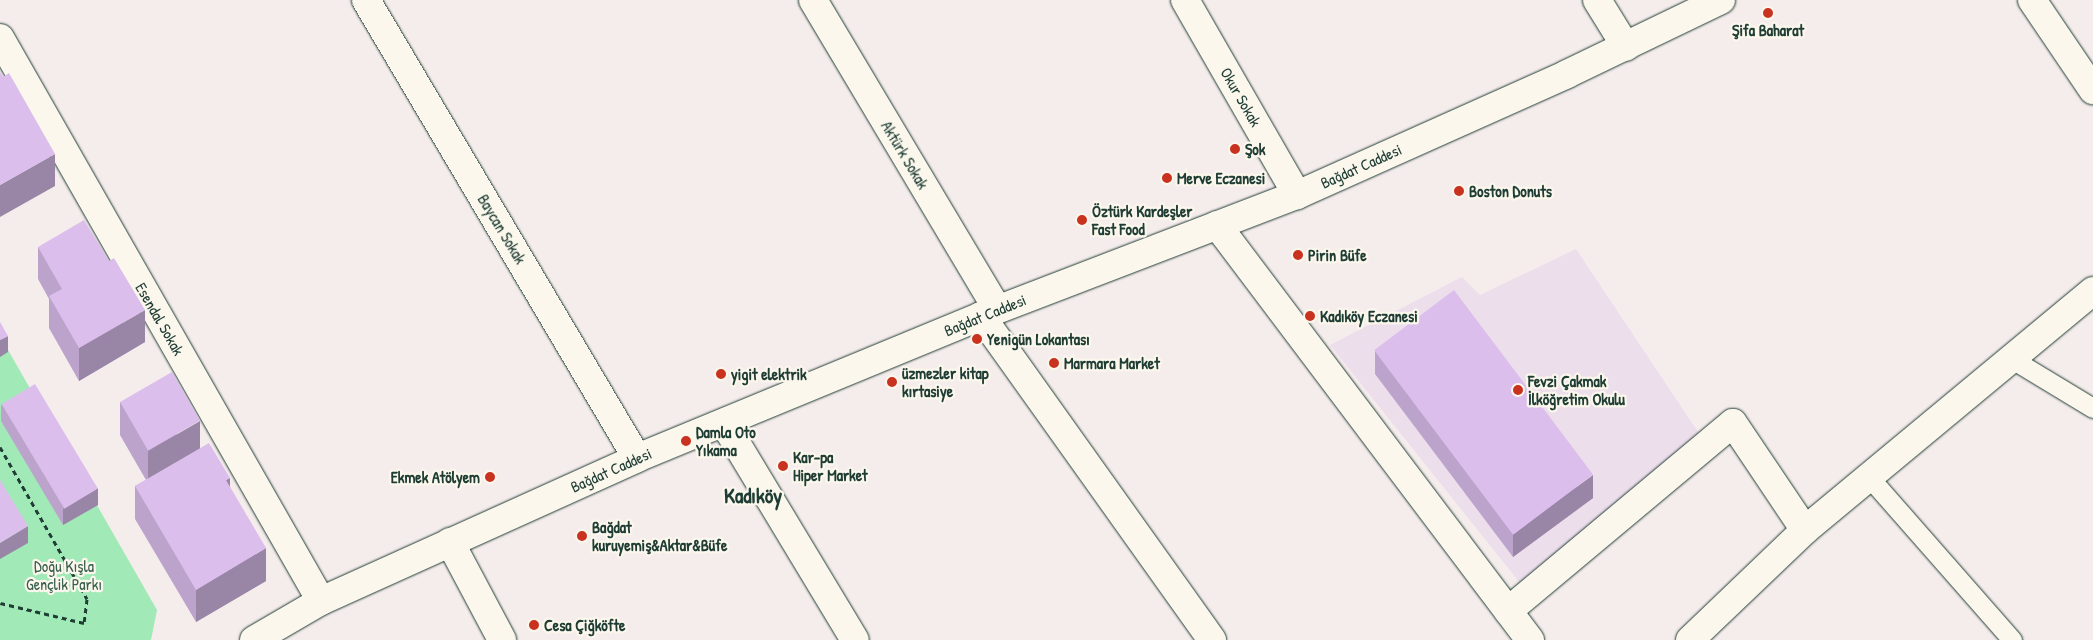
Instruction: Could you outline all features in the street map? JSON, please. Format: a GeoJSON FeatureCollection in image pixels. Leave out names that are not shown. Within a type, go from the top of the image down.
{"type":"FeatureCollection","features":[{"type":"Feature","properties":{"kind":"street","name":"Baycan Sokak"},"geometry":{"type":"LineString","coordinates":[[366,0],[637,458]]}},
{"type":"Feature","properties":{"kind":"street","name":"Aktürk Sokak"},"geometry":{"type":"LineString","coordinates":[[813,0],[989,312],[1212,640]]}},
{"type":"Feature","properties":{"kind":"street","name":"Okur Sokak"},"geometry":{"type":"LineString","coordinates":[[1185,0],[1297,195]]}},
{"type":"Feature","properties":{"kind":"street"},"geometry":{"type":"LineString","coordinates":[[1597,0],[1626,47]]}},
{"type":"Feature","properties":{"kind":"street","name":"Bağdat Caddesi"},"geometry":{"type":"LineString","coordinates":[[254,640],[321,601],[637,458],[989,312],[1297,195],[1626,47],[1721,0]]}},
{"type":"Feature","properties":{"kind":"street"},"geometry":{"type":"LineString","coordinates":[[2032,0],[2093,90]]}},
{"type":"Feature","properties":{"kind":"street","name":"Esendal Sokak"},"geometry":{"type":"LineString","coordinates":[[0,38],[321,601]]}},
{"type":"Feature","properties":{"kind":"street"},"geometry":{"type":"LineString","coordinates":[[1218,226],[1530,640]]}},
{"type":"Feature","properties":{"kind":"street"},"geometry":{"type":"LineString","coordinates":[[1690,640],[1805,530],[2093,291]]}},
{"type":"Feature","properties":{"kind":"street"},"geometry":{"type":"LineString","coordinates":[[724,423],[855,640]]}},
{"type":"Feature","properties":{"kind":"street"},"geometry":{"type":"LineString","coordinates":[[1508,611],[1733,423],[1805,530]]}},
{"type":"Feature","properties":{"kind":"street"},"geometry":{"type":"LineString","coordinates":[[450,542],[502,640]]}},
{"type":"Feature","properties":{"kind":"lane"},"geometry":{"type":"LineString","coordinates":[[2012,359],[2093,408]]}},
{"type":"Feature","properties":{"kind":"lane"},"geometry":{"type":"LineString","coordinates":[[1869,477],[2012,640]]}},
{"type":"Feature","properties":{"kind":"path"},"geometry":{"type":"LineString","coordinates":[[0,447],[87,599],[84,623],[0,603]]}},
{"type":"Feature","properties":{"kind":"shaded area","name":"Fevzi Çakmak İlköğretim Okulu"},"geometry":{"type":"Polygon","coordinates":[[[1576,249],[1700,435],[1520,583],[1330,345],[1462,277],[1480,295],[1576,249]]]}},
{"type":"Feature","properties":{"kind":"green space","name":"Doğu Kışla Gençlik Parkı"},"geometry":{"type":"Polygon","coordinates":[[[0,336],[157,610],[151,640],[0,640],[0,336]]]}},
{"type":"Feature","properties":{"kind":"building"},"geometry":{"type":"Polygon","coordinates":[[[0,72],[3,77],[9,73],[55,154],[0,185],[0,72]]]}},
{"type":"Feature","properties":{"kind":"building"},"geometry":{"type":"Polygon","coordinates":[[[84,220],[109,261],[114,258],[145,310],[79,348],[49,296],[62,289],[38,247],[84,220]]]}},
{"type":"Feature","properties":{"kind":"building"},"geometry":{"type":"Polygon","coordinates":[[[1454,290],[1593,474],[1513,535],[1374,350],[1454,290]]]}},
{"type":"Feature","properties":{"kind":"building"},"geometry":{"type":"Polygon","coordinates":[[[0,322],[8,336],[0,340],[0,322]]]}},
{"type":"Feature","properties":{"kind":"building"},"geometry":{"type":"Polygon","coordinates":[[[172,372],[200,420],[148,450],[120,402],[172,372]]]}},
{"type":"Feature","properties":{"kind":"building"},"geometry":{"type":"Polygon","coordinates":[[[35,384],[98,489],[64,509],[2,404],[35,384]]]}},
{"type":"Feature","properties":{"kind":"building"},"geometry":{"type":"Polygon","coordinates":[[[209,443],[230,478],[226,480],[266,548],[196,590],[135,486],[209,443]]]}},
{"type":"Feature","properties":{"kind":"building"},"geometry":{"type":"Polygon","coordinates":[[[0,480],[28,526],[0,543],[0,480]]]}},
{"type":"Feature","properties":{"kind":"place","name":"Şifa Baharat"},"geometry":{"type":"Point","coordinates":[1768,13]}},
{"type":"Feature","properties":{"kind":"place","name":"Şok"},"geometry":{"type":"Point","coordinates":[1235,149]}},
{"type":"Feature","properties":{"kind":"place","name":"Merve Eczanesi"},"geometry":{"type":"Point","coordinates":[1167,178]}},
{"type":"Feature","properties":{"kind":"place","name":"Boston Donuts"},"geometry":{"type":"Point","coordinates":[1459,191]}},
{"type":"Feature","properties":{"kind":"place","name":"Öztürk Kardeşler Fast Food"},"geometry":{"type":"Point","coordinates":[1082,220]}},
{"type":"Feature","properties":{"kind":"place","name":"Pirin Büfe"},"geometry":{"type":"Point","coordinates":[1298,255]}},
{"type":"Feature","properties":{"kind":"place","name":"Kadıköy Eczanesi"},"geometry":{"type":"Point","coordinates":[1310,316]}},
{"type":"Feature","properties":{"kind":"place","name":"Yenigün Lokantası"},"geometry":{"type":"Point","coordinates":[977,339]}},
{"type":"Feature","properties":{"kind":"place","name":"Marmara Market"},"geometry":{"type":"Point","coordinates":[1054,363]}},
{"type":"Feature","properties":{"kind":"place","name":"yigit elektrik"},"geometry":{"type":"Point","coordinates":[721,374]}},
{"type":"Feature","properties":{"kind":"place","name":"üzmezler kitap kırtasiye"},"geometry":{"type":"Point","coordinates":[892,382]}},
{"type":"Feature","properties":{"kind":"place","name":"Fevzi Çakmak İlköğretim Okulu"},"geometry":{"type":"Point","coordinates":[1518,390]}},
{"type":"Feature","properties":{"kind":"place","name":"Damla Oto Yıkama"},"geometry":{"type":"Point","coordinates":[686,441]}},
{"type":"Feature","properties":{"kind":"place","name":"Kar-pa Hiper Market"},"geometry":{"type":"Point","coordinates":[783,466]}},
{"type":"Feature","properties":{"kind":"place","name":"Ekmek Atölyem"},"geometry":{"type":"Point","coordinates":[490,477]}},
{"type":"Feature","properties":{"kind":"place","name":"Bağdat kuruyemiş&Aktar&Büfe"},"geometry":{"type":"Point","coordinates":[582,536]}},
{"type":"Feature","properties":{"kind":"place","name":"Cesa Çiğköfte"},"geometry":{"type":"Point","coordinates":[534,625]}},
{"type":"Feature","properties":{"kind":"district","name":"Kadıköy"},"geometry":{"type":"Point","coordinates":[753,496]}}]}
